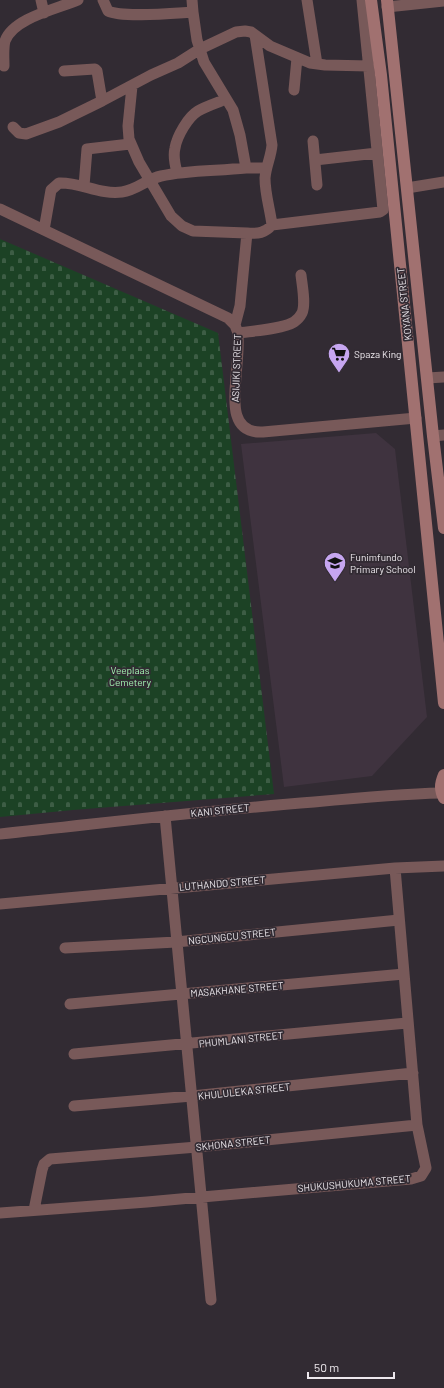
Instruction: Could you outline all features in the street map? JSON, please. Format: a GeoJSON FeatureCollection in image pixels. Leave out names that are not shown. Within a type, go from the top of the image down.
{"type":"FeatureCollection","features":[{"type":"Feature","properties":{"kind":"main road","name":"KOYANA STREET"},"geometry":{"type":"LineString","coordinates":[[371,0],[381,75],[444,703]]}},
{"type":"Feature","properties":{"kind":"main road","name":"KOYANA STREET"},"geometry":{"type":"LineString","coordinates":[[387,3],[427,378],[438,436],[444,528]]}},
{"type":"Feature","properties":{"kind":"main road"},"geometry":{"type":"LineString","coordinates":[[443,795],[441,781],[444,776]]}},
{"type":"Feature","properties":{"kind":"street"},"geometry":{"type":"LineString","coordinates":[[41,0],[44,13]]}},
{"type":"Feature","properties":{"kind":"street"},"geometry":{"type":"LineString","coordinates":[[4,66],[4,46],[10,32],[23,22],[78,0]]}},
{"type":"Feature","properties":{"kind":"street"},"geometry":{"type":"LineString","coordinates":[[103,0],[108,11],[115,13],[152,14],[193,12]]}},
{"type":"Feature","properties":{"kind":"street"},"geometry":{"type":"LineString","coordinates":[[192,0],[197,40],[204,62],[233,110],[237,122],[246,168]]}},
{"type":"Feature","properties":{"kind":"street"},"geometry":{"type":"LineString","coordinates":[[307,0],[317,64]]}},
{"type":"Feature","properties":{"kind":"street"},"geometry":{"type":"LineString","coordinates":[[132,86],[128,126],[130,144],[149,180],[171,216],[182,226],[193,231],[200,232],[233,231],[258,234],[272,225],[382,211],[362,0]]}},
{"type":"Feature","properties":{"kind":"street"},"geometry":{"type":"LineString","coordinates":[[387,3],[444,1]]}},
{"type":"Feature","properties":{"kind":"street"},"geometry":{"type":"LineString","coordinates":[[12,127],[19,133],[26,134],[59,122],[151,75],[186,59],[200,48],[236,32],[245,31],[255,35],[270,46],[297,58],[317,64],[369,66]]}},
{"type":"Feature","properties":{"kind":"street"},"geometry":{"type":"LineString","coordinates":[[255,35],[272,145],[271,154],[266,168],[265,180],[272,225]]}},
{"type":"Feature","properties":{"kind":"street"},"geometry":{"type":"LineString","coordinates":[[294,90],[297,58]]}},
{"type":"Feature","properties":{"kind":"street"},"geometry":{"type":"LineString","coordinates":[[64,71],[92,68],[96,70],[102,101]]}},
{"type":"Feature","properties":{"kind":"street"},"geometry":{"type":"LineString","coordinates":[[177,172],[174,157],[175,147],[186,124],[197,111],[226,99]]}},
{"type":"Feature","properties":{"kind":"street"},"geometry":{"type":"LineString","coordinates":[[313,141],[317,185]]}},
{"type":"Feature","properties":{"kind":"street"},"geometry":{"type":"LineString","coordinates":[[84,186],[87,149],[130,144]]}},
{"type":"Feature","properties":{"kind":"street"},"geometry":{"type":"LineString","coordinates":[[314,160],[377,153]]}},
{"type":"Feature","properties":{"kind":"street"},"geometry":{"type":"LineString","coordinates":[[44,230],[51,190],[58,183],[64,182],[106,191],[122,192],[133,189],[159,176],[177,172],[266,168]]}},
{"type":"Feature","properties":{"kind":"street"},"geometry":{"type":"LineString","coordinates":[[407,188],[444,182]]}},
{"type":"Feature","properties":{"kind":"street","name":"ASIJIKI STREET"},"geometry":{"type":"LineString","coordinates":[[0,209],[209,307],[228,318],[237,329],[234,407],[239,421],[250,431],[263,432],[416,418]]}},
{"type":"Feature","properties":{"kind":"street"},"geometry":{"type":"LineString","coordinates":[[247,233],[237,329],[283,326],[293,323],[298,319],[302,313],[303,306],[302,275]]}},
{"type":"Feature","properties":{"kind":"street"},"geometry":{"type":"LineString","coordinates":[[427,378],[444,377]]}},
{"type":"Feature","properties":{"kind":"street","name":"KANI STREET"},"geometry":{"type":"LineString","coordinates":[[0,834],[304,803],[418,793],[443,795]]}},
{"type":"Feature","properties":{"kind":"street"},"geometry":{"type":"LineString","coordinates":[[165,816],[211,1300]]}},
{"type":"Feature","properties":{"kind":"street","name":"LUTHANDO STREET"},"geometry":{"type":"LineString","coordinates":[[0,904],[395,868],[444,866]]}},
{"type":"Feature","properties":{"kind":"street","name":"SHUKUSHUKUMA STREET"},"geometry":{"type":"LineString","coordinates":[[0,1213],[411,1179],[421,1176],[426,1168],[417,1125],[407,1023],[395,868]]}},
{"type":"Feature","properties":{"kind":"street","name":"NGCUNGCU STREET"},"geometry":{"type":"LineString","coordinates":[[65,948],[176,942],[399,920]]}},
{"type":"Feature","properties":{"kind":"street","name":"MASAKHANE STREET"},"geometry":{"type":"LineString","coordinates":[[70,1004],[404,974]]}},
{"type":"Feature","properties":{"kind":"street","name":"PHUMLANI STREET"},"geometry":{"type":"LineString","coordinates":[[74,1054],[407,1023]]}},
{"type":"Feature","properties":{"kind":"street","name":"KHULULEKA STREET"},"geometry":{"type":"LineString","coordinates":[[74,1106],[413,1074]]}},
{"type":"Feature","properties":{"kind":"street","name":"SKHONA STREET"},"geometry":{"type":"LineString","coordinates":[[34,1210],[42,1170],[44,1164],[50,1159],[197,1147],[417,1125]]}},
{"type":"Feature","properties":{"kind":"shaded area","name":"Funimfundo Primary School"},"geometry":{"type":"Polygon","coordinates":[[[376,433],[395,449],[427,717],[372,776],[284,787],[241,444],[376,433]]]}},
{"type":"Feature","properties":{"kind":"green space","name":"Veeplaas Cemetery"},"geometry":{"type":"Polygon","coordinates":[[[0,239],[218,333],[274,794],[0,817],[0,239]]]}},
{"type":"Feature","properties":{"kind":"place","name":"Spaza King"},"geometry":{"type":"Point","coordinates":[339,374]}},
{"type":"Feature","properties":{"kind":"place","name":"Funimfundo Primary School"},"geometry":{"type":"Point","coordinates":[335,582]}}]}
